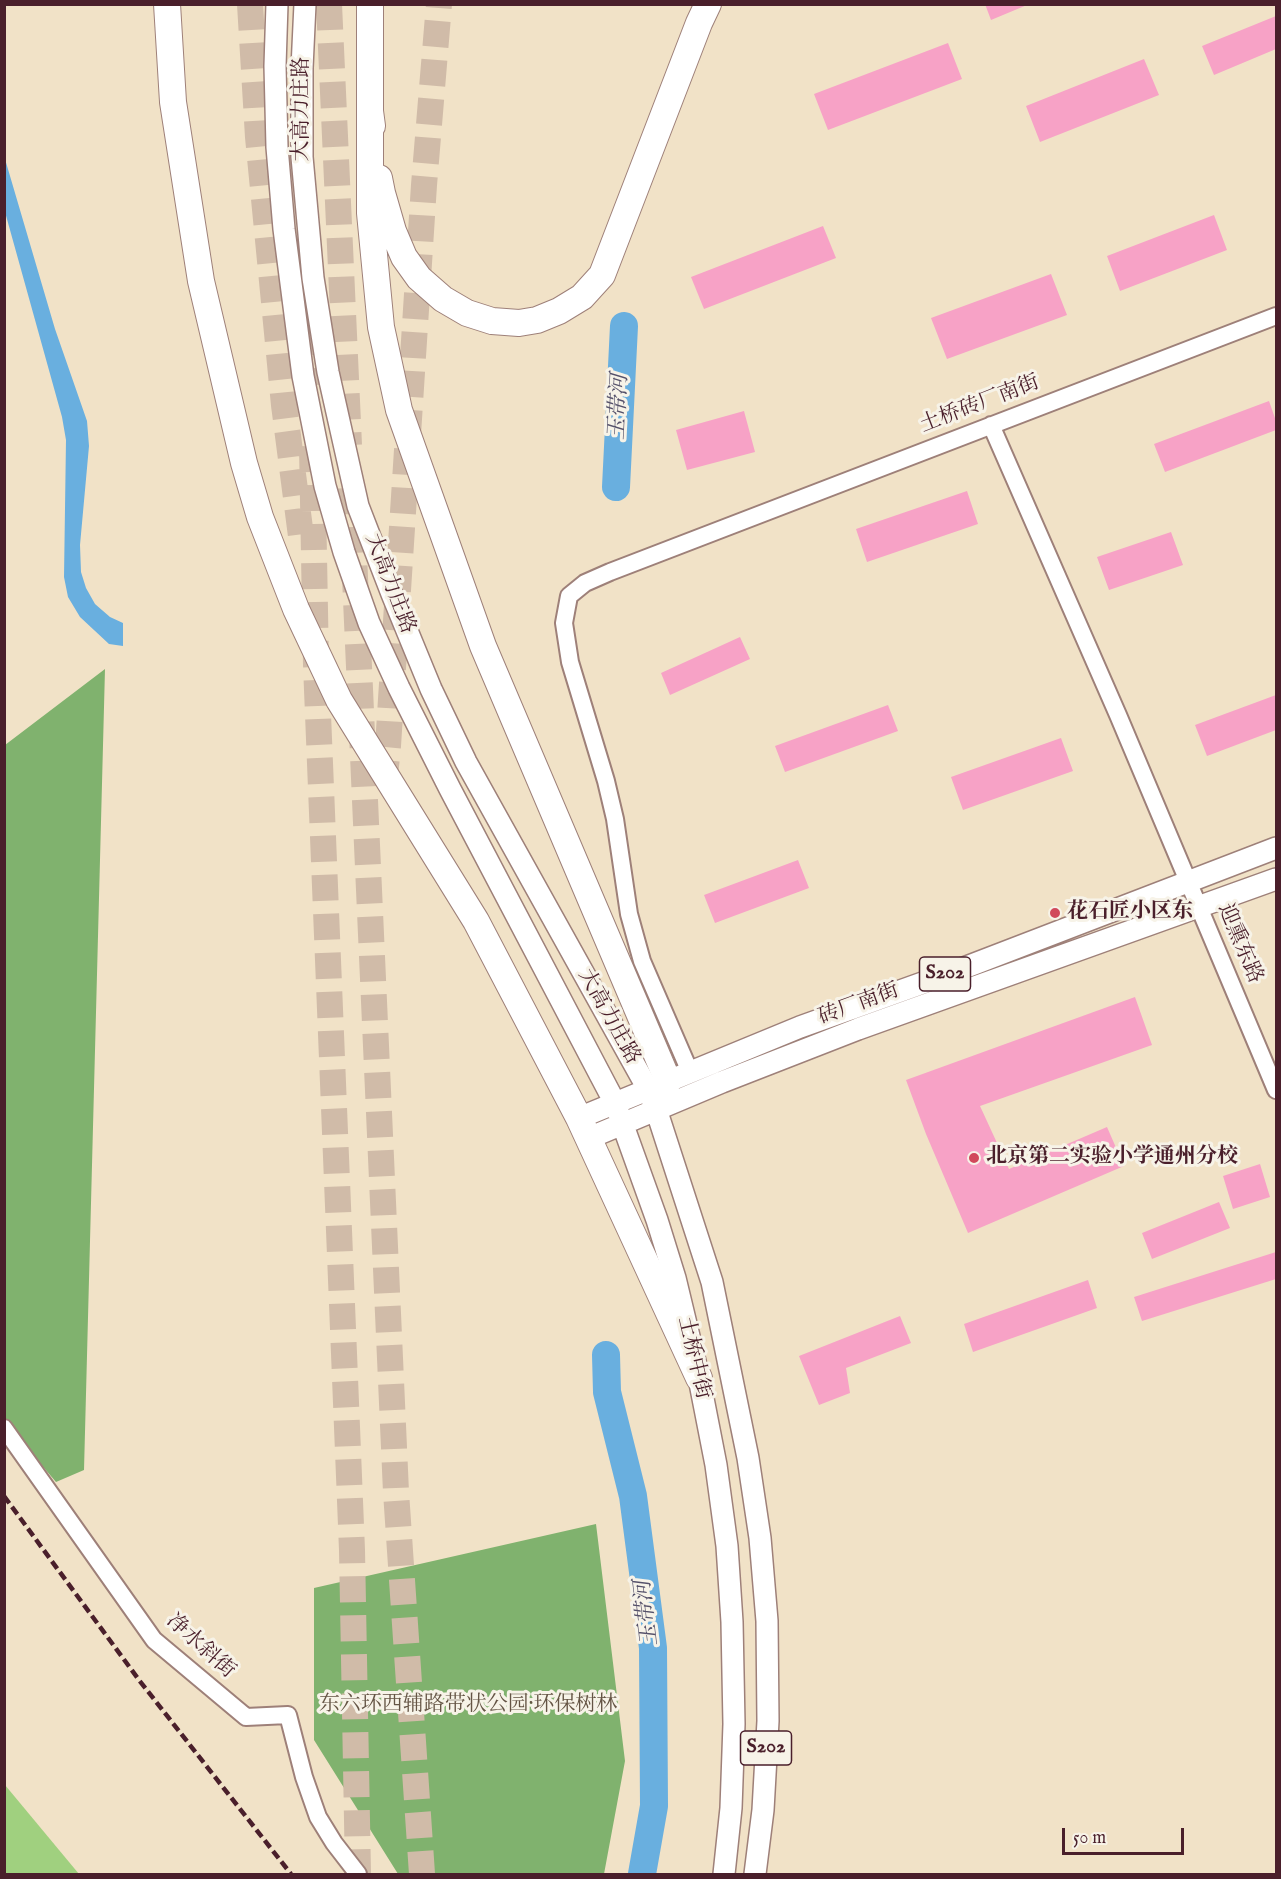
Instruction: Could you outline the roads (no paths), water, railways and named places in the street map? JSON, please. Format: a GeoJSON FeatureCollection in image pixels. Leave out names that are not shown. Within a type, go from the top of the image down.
{"type":"FeatureCollection","features":[{"type":"Feature","properties":{"kind":"highway"},"geometry":{"type":"LineString","coordinates":[[167,4],[173,102],[201,281],[244,463],[260,517],[296,609],[339,700],[476,921],[584,1128],[699,1378]]}},
{"type":"Feature","properties":{"kind":"highway"},"geometry":{"type":"LineString","coordinates":[[370,4],[370,213],[381,327],[399,410],[483,646],[665,1088]]}},
{"type":"Feature","properties":{"kind":"highway"},"geometry":{"type":"LineString","coordinates":[[370,111],[384,202],[404,257],[419,278],[443,299],[467,313],[492,321],[519,323],[537,320],[559,311],[582,297],[603,275],[708,4]]}},
{"type":"Feature","properties":{"kind":"main road","name":"大高力庄路"},"geometry":{"type":"LineString","coordinates":[[277,4],[274,66],[284,229],[303,376],[325,486],[344,552],[369,623],[399,688],[615,1103]]}},
{"type":"Feature","properties":{"kind":"main road","name":"大高力庄路"},"geometry":{"type":"LineString","coordinates":[[305,4],[302,157],[313,278],[328,372],[358,506],[431,689],[466,762],[665,1088],[712,1282],[748,1458],[760,1538],[767,1621],[768,1721],[763,1810],[755,1875]]}},
{"type":"Feature","properties":{"kind":"main road","name":"砖厂南街"},"geometry":{"type":"LineString","coordinates":[[584,1128],[623,1124],[665,1088],[800,1026],[956,971],[1276,848]]}},
{"type":"Feature","properties":{"kind":"main road","name":"砖厂南街"},"geometry":{"type":"LineString","coordinates":[[584,1128],[615,1103],[858,1029],[1276,879]]}},
{"type":"Feature","properties":{"kind":"main road","name":"土桥中街"},"geometry":{"type":"LineString","coordinates":[[615,1103],[675,1278],[699,1378],[718,1477],[727,1546],[732,1622],[734,1736],[731,1808],[724,1875]]}},
{"type":"Feature","properties":{"kind":"street","name":"土桥砖厂南街"},"geometry":{"type":"LineString","coordinates":[[665,1088],[642,962],[629,914],[615,819],[570,662],[564,622],[569,596],[585,583],[610,572],[1276,316]]}},
{"type":"Feature","properties":{"kind":"street","name":"迎熏东路"},"geometry":{"type":"LineString","coordinates":[[992,425],[1276,1090]]}},
{"type":"Feature","properties":{"kind":"street","name":"净水斜街"},"geometry":{"type":"LineString","coordinates":[[4,1428],[154,1640],[246,1717],[288,1715],[304,1777],[318,1817],[358,1875]]}},
{"type":"Feature","properties":{"kind":"water"},"geometry":{"type":"Polygon","coordinates":[[[5,159],[55,329],[87,421],[89,446],[80,545],[81,572],[86,588],[95,604],[110,617],[123,623],[123,646],[109,644],[80,617],[68,597],[64,577],[66,440],[62,417],[5,212],[5,159]]]}},
{"type":"Feature","properties":{"kind":"waterway","name":"玉带河"},"geometry":{"type":"LineString","coordinates":[[616,487],[624,326]]}},
{"type":"Feature","properties":{"kind":"waterway","name":"玉带河"},"geometry":{"type":"LineString","coordinates":[[606,1355],[607,1392],[633,1496],[653,1648],[654,1806],[642,1874]]}},
{"type":"Feature","properties":{"kind":"tunnel"},"geometry":{"type":"LineString","coordinates":[[250,4],[258,137],[284,405],[301,536]]}},
{"type":"Feature","properties":{"kind":"tunnel"},"geometry":{"type":"LineString","coordinates":[[329,4],[349,445]]}},
{"type":"Feature","properties":{"kind":"tunnel"},"geometry":{"type":"LineString","coordinates":[[384,786],[424,185],[439,4]]}},
{"type":"Feature","properties":{"kind":"tunnel"},"geometry":{"type":"LineString","coordinates":[[309,290],[311,385]]}},
{"type":"Feature","properties":{"kind":"tunnel"},"geometry":{"type":"LineString","coordinates":[[312,446],[316,665],[352,1550],[358,1874]]}},
{"type":"Feature","properties":{"kind":"tunnel"},"geometry":{"type":"LineString","coordinates":[[351,488],[396,1492],[422,1874]]}},
{"type":"Feature","properties":{"kind":"railway"},"geometry":{"type":"LineString","coordinates":[[4,1496],[139,1680],[291,1874]]}},
{"type":"Feature","properties":{"kind":"place","name":"花石匠小区东"},"geometry":{"type":"Point","coordinates":[1055,913]}},
{"type":"Feature","properties":{"kind":"place","name":"北京第二实验小学通州分校"},"geometry":{"type":"Point","coordinates":[974,1158]}},
{"type":"Feature","properties":{"kind":"park label","name":"东六环西辅路带状公园·环保树林"},"geometry":{"type":"Point","coordinates":[468,1706]}}]}
